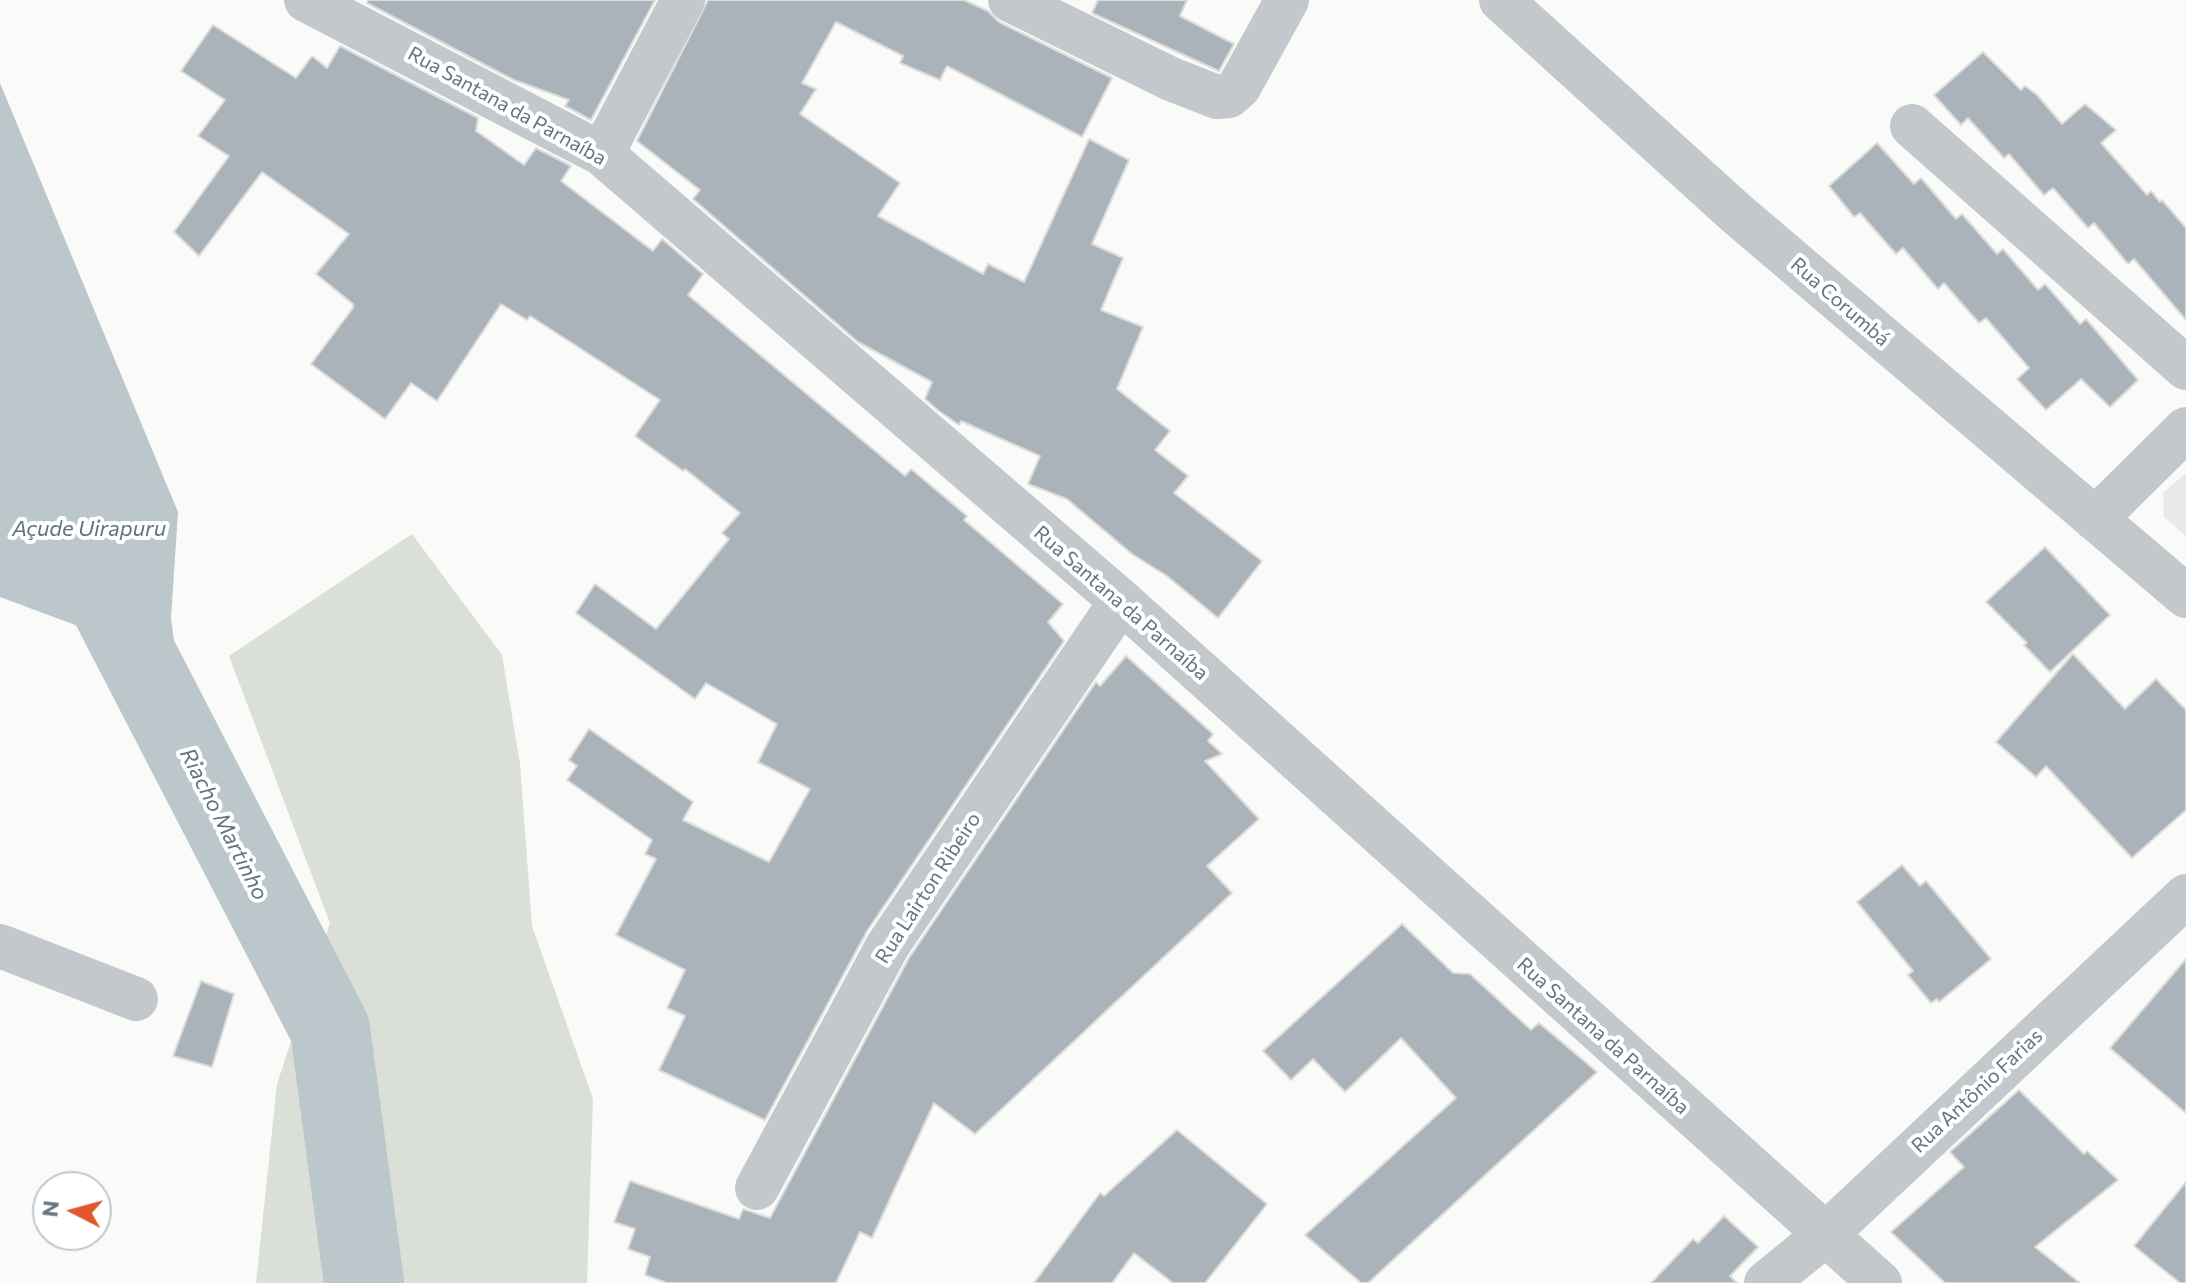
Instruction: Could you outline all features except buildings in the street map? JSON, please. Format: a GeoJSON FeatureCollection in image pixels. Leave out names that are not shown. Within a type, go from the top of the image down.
{"type":"FeatureCollection","features":[{"type":"Feature","properties":{"kind":"street","name":"Rua Santana da Parnaíba"},"geometry":{"type":"LineString","coordinates":[[306,0],[602,154],[1121,601],[1880,1283]]}},
{"type":"Feature","properties":{"kind":"street"},"geometry":{"type":"LineString","coordinates":[[602,154],[683,0]]}},
{"type":"Feature","properties":{"kind":"street"},"geometry":{"type":"LineString","coordinates":[[1010,0],[1171,79],[1217,97],[1229,96],[1248,74],[1287,0]]}},
{"type":"Feature","properties":{"kind":"street","name":"Rua Corumbá"},"geometry":{"type":"LineString","coordinates":[[1501,0],[1736,213],[2186,596]]}},
{"type":"Feature","properties":{"kind":"street"},"geometry":{"type":"LineString","coordinates":[[1912,126],[2186,368]]}},
{"type":"Feature","properties":{"kind":"street"},"geometry":{"type":"LineString","coordinates":[[2095,519],[2186,429]]}},
{"type":"Feature","properties":{"kind":"street","name":"Rua Lairton Ribeiro"},"geometry":{"type":"LineString","coordinates":[[757,1188],[888,945],[1121,601]]}},
{"type":"Feature","properties":{"kind":"street","name":"Rua Antônio Farias"},"geometry":{"type":"LineString","coordinates":[[1766,1283],[1825,1235],[2186,896]]}},
{"type":"Feature","properties":{"kind":"street"},"geometry":{"type":"LineString","coordinates":[[0,946],[136,999]]}},
{"type":"Feature","properties":{"kind":"shaded area"},"geometry":{"type":"Polygon","coordinates":[[[2186,473],[2186,536],[2164,517],[2163,493],[2186,473]]]}},
{"type":"Feature","properties":{"kind":"shaded area"},"geometry":{"type":"Polygon","coordinates":[[[412,534],[502,655],[520,764],[532,926],[593,1099],[587,1283],[256,1283],[277,1084],[330,923],[229,656],[412,534]]]}},
{"type":"Feature","properties":{"kind":"water","name":"Açude Uirapuru"},"geometry":{"type":"Polygon","coordinates":[[[0,83],[178,512],[171,618],[185,722],[86,629],[0,597],[0,83]]]}},
{"type":"Feature","properties":{"kind":"waterway","name":"Riacho Martinho"},"geometry":{"type":"LineString","coordinates":[[108,600],[330,1029],[364,1283]]}}]}
